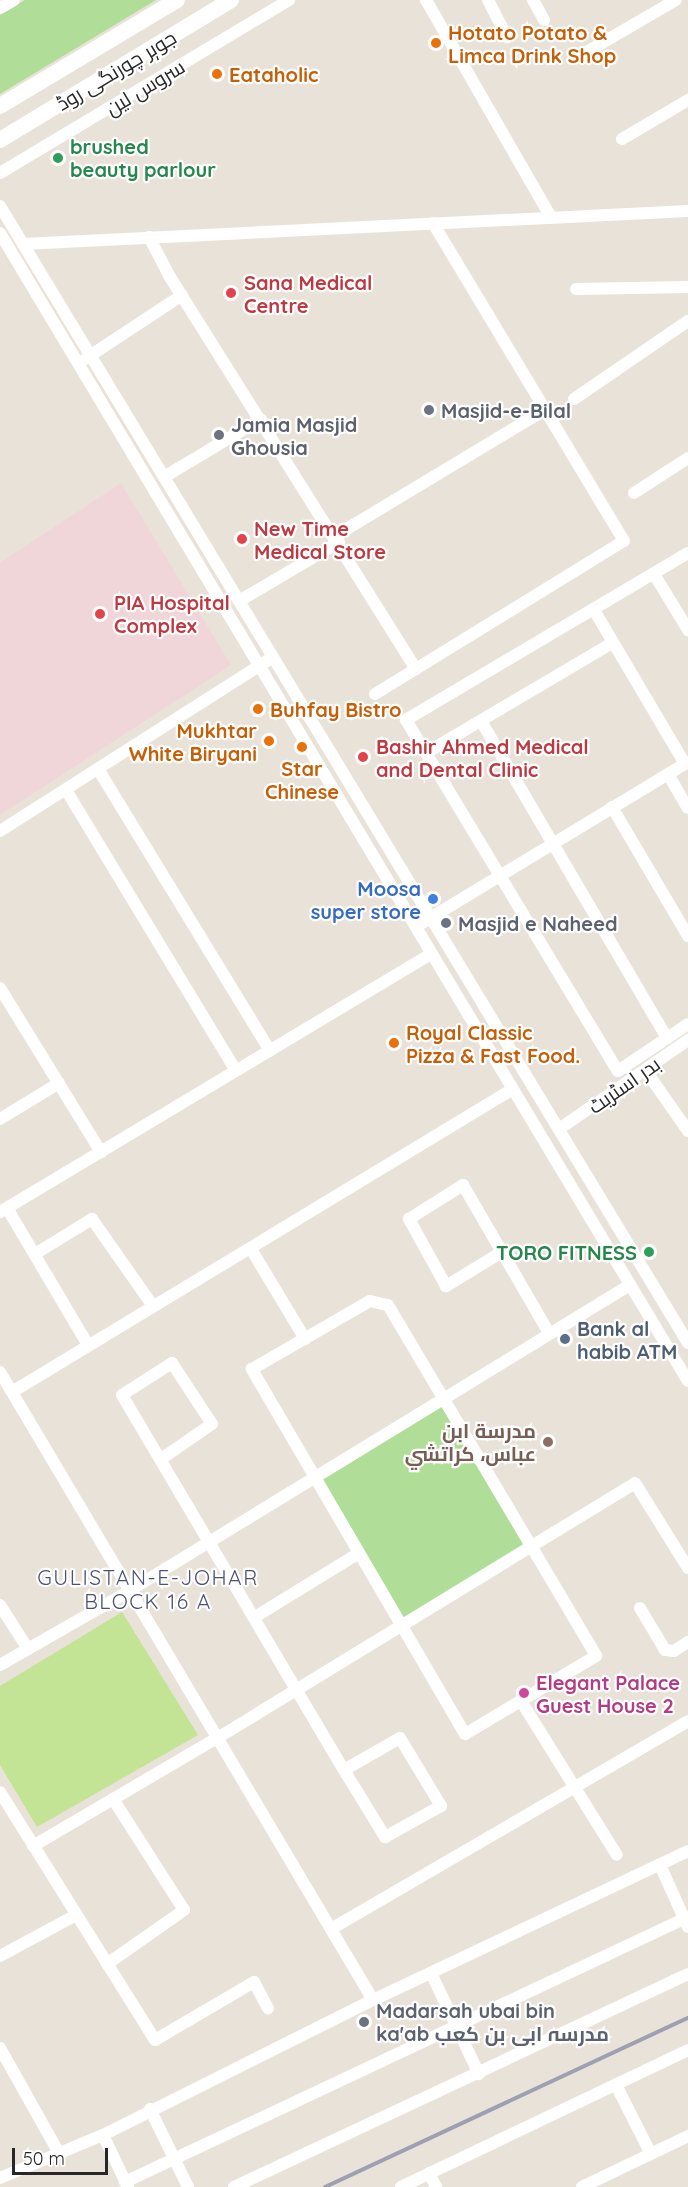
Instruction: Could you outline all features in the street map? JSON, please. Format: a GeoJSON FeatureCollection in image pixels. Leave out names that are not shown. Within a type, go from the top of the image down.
{"type":"FeatureCollection","features":[{"type":"Feature","properties":{"kind":"main road","name":"جوہر چورنگی روڈ"},"geometry":{"type":"LineString","coordinates":[[0,106],[177,0]]}},
{"type":"Feature","properties":{"kind":"main road","name":"جوہر چورنگی روڈ"},"geometry":{"type":"LineString","coordinates":[[0,140],[231,0]]}},
{"type":"Feature","properties":{"kind":"street"},"geometry":{"type":"LineString","coordinates":[[0,8],[14,0]]}},
{"type":"Feature","properties":{"kind":"street","name":"سروس لین"},"geometry":{"type":"LineString","coordinates":[[0,173],[289,0]]}},
{"type":"Feature","properties":{"kind":"street"},"geometry":{"type":"LineString","coordinates":[[426,0],[550,216]]}},
{"type":"Feature","properties":{"kind":"street"},"geometry":{"type":"LineString","coordinates":[[488,0],[507,37]]}},
{"type":"Feature","properties":{"kind":"street"},"geometry":{"type":"LineString","coordinates":[[533,0],[544,20]]}},
{"type":"Feature","properties":{"kind":"street"},"geometry":{"type":"LineString","coordinates":[[578,57],[676,0]]}},
{"type":"Feature","properties":{"kind":"street"},"geometry":{"type":"LineString","coordinates":[[622,140],[688,100]]}},
{"type":"Feature","properties":{"kind":"street"},"geometry":{"type":"LineString","coordinates":[[0,206],[429,919],[560,1129],[688,1343]]}},
{"type":"Feature","properties":{"kind":"street"},"geometry":{"type":"LineString","coordinates":[[23,244],[688,210]]}},
{"type":"Feature","properties":{"kind":"street"},"geometry":{"type":"LineString","coordinates":[[375,694],[624,541],[433,223]]}},
{"type":"Feature","properties":{"kind":"street"},"geometry":{"type":"LineString","coordinates":[[0,233],[261,665],[431,954],[688,1381]]}},
{"type":"Feature","properties":{"kind":"street"},"geometry":{"type":"LineString","coordinates":[[149,237],[182,295],[337,539],[416,669]]}},
{"type":"Feature","properties":{"kind":"street"},"geometry":{"type":"LineString","coordinates":[[576,289],[688,287]]}},
{"type":"Feature","properties":{"kind":"street"},"geometry":{"type":"LineString","coordinates":[[79,363],[182,295]]}},
{"type":"Feature","properties":{"kind":"street"},"geometry":{"type":"LineString","coordinates":[[574,399],[688,321]]}},
{"type":"Feature","properties":{"kind":"street"},"geometry":{"type":"LineString","coordinates":[[239,601],[545,410]]}},
{"type":"Feature","properties":{"kind":"street"},"geometry":{"type":"LineString","coordinates":[[164,477],[261,419]]}},
{"type":"Feature","properties":{"kind":"street"},"geometry":{"type":"LineString","coordinates":[[634,493],[688,458]]}},
{"type":"Feature","properties":{"kind":"street"},"geometry":{"type":"LineString","coordinates":[[688,553],[406,720],[618,1071],[688,1024]]}},
{"type":"Feature","properties":{"kind":"street"},"geometry":{"type":"LineString","coordinates":[[654,574],[688,630]]}},
{"type":"Feature","properties":{"kind":"street"},"geometry":{"type":"LineString","coordinates":[[415,927],[687,763],[594,610]]}},
{"type":"Feature","properties":{"kind":"street"},"geometry":{"type":"LineString","coordinates":[[426,753],[612,643]]}},
{"type":"Feature","properties":{"kind":"street"},"geometry":{"type":"LineString","coordinates":[[0,831],[273,657]]}},
{"type":"Feature","properties":{"kind":"street"},"geometry":{"type":"LineString","coordinates":[[481,721],[667,1038]]}},
{"type":"Feature","properties":{"kind":"street"},"geometry":{"type":"LineString","coordinates":[[98,769],[270,1051]]}},
{"type":"Feature","properties":{"kind":"street"},"geometry":{"type":"LineString","coordinates":[[668,774],[688,808]]}},
{"type":"Feature","properties":{"kind":"street"},"geometry":{"type":"LineString","coordinates":[[66,790],[236,1071]]}},
{"type":"Feature","properties":{"kind":"street"},"geometry":{"type":"LineString","coordinates":[[612,807],[688,936]]}},
{"type":"Feature","properties":{"kind":"street"},"geometry":{"type":"LineString","coordinates":[[88,1345],[35,1254],[4,1210],[431,954]]}},
{"type":"Feature","properties":{"kind":"street"},"geometry":{"type":"LineString","coordinates":[[0,988],[101,1152]]}},
{"type":"Feature","properties":{"kind":"street","name":"بدر اسٹریٹ"},"geometry":{"type":"LineString","coordinates":[[560,1129],[688,1040]]}},
{"type":"Feature","properties":{"kind":"street"},"geometry":{"type":"LineString","coordinates":[[646,1071],[688,1131]]}},
{"type":"Feature","properties":{"kind":"street"},"geometry":{"type":"LineString","coordinates":[[0,1119],[59,1083]]}},
{"type":"Feature","properties":{"kind":"street"},"geometry":{"type":"LineString","coordinates":[[12,1392],[513,1089]]}},
{"type":"Feature","properties":{"kind":"street"},"geometry":{"type":"LineString","coordinates":[[502,1252],[446,1286],[410,1219],[463,1185],[502,1252],[549,1333]]}},
{"type":"Feature","properties":{"kind":"street"},"geometry":{"type":"LineString","coordinates":[[35,1254],[92,1218],[153,1306]]}},
{"type":"Feature","properties":{"kind":"street"},"geometry":{"type":"LineString","coordinates":[[250,1249],[305,1339]]}},
{"type":"Feature","properties":{"kind":"street"},"geometry":{"type":"LineString","coordinates":[[0,1665],[129,1591],[315,1478],[442,1397],[630,1285]]}},
{"type":"Feature","properties":{"kind":"street"},"geometry":{"type":"LineString","coordinates":[[370,1301],[388,1305],[596,1656],[465,1734],[252,1369],[305,1339],[370,1301]]}},
{"type":"Feature","properties":{"kind":"street"},"geometry":{"type":"LineString","coordinates":[[161,1459],[212,1424],[172,1363],[122,1395],[299,1688],[344,1770],[385,1837],[441,1806],[400,1738],[344,1770]]}},
{"type":"Feature","properties":{"kind":"street"},"geometry":{"type":"LineString","coordinates":[[0,1372],[129,1591],[219,1737],[373,2000]]}},
{"type":"Feature","properties":{"kind":"street"},"geometry":{"type":"LineString","coordinates":[[33,1846],[219,1737],[635,1483],[688,1568]]}},
{"type":"Feature","properties":{"kind":"street"},"geometry":{"type":"LineString","coordinates":[[255,1617],[359,1553]]}},
{"type":"Feature","properties":{"kind":"street"},"geometry":{"type":"LineString","coordinates":[[0,1605],[28,1649]]}},
{"type":"Feature","properties":{"kind":"street"},"geometry":{"type":"LineString","coordinates":[[640,1608],[665,1650],[674,1652],[688,1642]]}},
{"type":"Feature","properties":{"kind":"street"},"geometry":{"type":"LineString","coordinates":[[521,1701],[617,1855]]}},
{"type":"Feature","properties":{"kind":"street"},"geometry":{"type":"LineString","coordinates":[[331,1929],[688,1721]]}},
{"type":"Feature","properties":{"kind":"street"},"geometry":{"type":"LineString","coordinates":[[0,1792],[155,2040],[254,1982],[268,2008]]}},
{"type":"Feature","properties":{"kind":"street"},"geometry":{"type":"LineString","coordinates":[[107,1964],[184,1910],[113,1799]]}},
{"type":"Feature","properties":{"kind":"street"},"geometry":{"type":"LineString","coordinates":[[0,1819],[12,1812]]}},
{"type":"Feature","properties":{"kind":"street"},"geometry":{"type":"LineString","coordinates":[[0,2178],[103,2134],[373,2000],[688,1851]]}},
{"type":"Feature","properties":{"kind":"street"},"geometry":{"type":"LineString","coordinates":[[103,2134],[126,2184],[454,2026],[687,1921],[660,1865]]}},
{"type":"Feature","properties":{"kind":"street"},"geometry":{"type":"LineString","coordinates":[[2,1951],[76,1915]]}},
{"type":"Feature","properties":{"kind":"street"},"geometry":{"type":"LineString","coordinates":[[431,1973],[454,2026],[479,2074]]}},
{"type":"Feature","properties":{"kind":"street"},"geometry":{"type":"LineString","coordinates":[[234,2187],[688,1974]]}},
{"type":"Feature","properties":{"kind":"street"},"geometry":{"type":"LineString","coordinates":[[0,2048],[59,2153]]}},
{"type":"Feature","properties":{"kind":"street"},"geometry":{"type":"LineString","coordinates":[[401,2187],[688,2050]]}},
{"type":"Feature","properties":{"kind":"street"},"geometry":{"type":"LineString","coordinates":[[616,2085],[651,2154]]}},
{"type":"Feature","properties":{"kind":"street"},"geometry":{"type":"LineString","coordinates":[[150,2109],[188,2187]]}},
{"type":"Feature","properties":{"kind":"street"},"geometry":{"type":"LineString","coordinates":[[582,2187],[688,2136]]}},
{"type":"Feature","properties":{"kind":"street"},"geometry":{"type":"LineString","coordinates":[[429,2173],[436,2187]]}},
{"type":"Feature","properties":{"kind":"shaded area","name":"PIA Hospital Complex"},"geometry":{"type":"Polygon","coordinates":[[[121,483],[231,665],[0,815],[0,563],[121,483]]]}},
{"type":"Feature","properties":{"kind":"green space"},"geometry":{"type":"Polygon","coordinates":[[[25,0],[156,0],[0,94],[0,15],[25,0]]]}},
{"type":"Feature","properties":{"kind":"green space"},"geometry":{"type":"Polygon","coordinates":[[[442,1397],[532,1546],[402,1624],[313,1475],[442,1397]]]}},
{"type":"Feature","properties":{"kind":"green space"},"geometry":{"type":"Polygon","coordinates":[[[122,1612],[198,1735],[37,1827],[0,1765],[0,1686],[122,1612]]]}},
{"type":"Feature","properties":{"kind":"railway"},"geometry":{"type":"LineString","coordinates":[[325,2187],[688,2018]]}},
{"type":"Feature","properties":{"kind":"place","name":"Hotato Potato & Limca Drink Shop"},"geometry":{"type":"Point","coordinates":[436,43]}},
{"type":"Feature","properties":{"kind":"place","name":"Eataholic"},"geometry":{"type":"Point","coordinates":[217,74]}},
{"type":"Feature","properties":{"kind":"place","name":"brushed beauty parlour"},"geometry":{"type":"Point","coordinates":[58,158]}},
{"type":"Feature","properties":{"kind":"place","name":"Sana Medical Centre"},"geometry":{"type":"Point","coordinates":[231,293]}},
{"type":"Feature","properties":{"kind":"place","name":"Masjid-e-Bilal"},"geometry":{"type":"Point","coordinates":[429,410]}},
{"type":"Feature","properties":{"kind":"place","name":"Jamia Masjid Ghousia"},"geometry":{"type":"Point","coordinates":[219,435]}},
{"type":"Feature","properties":{"kind":"place","name":"New Time Medical Store"},"geometry":{"type":"Point","coordinates":[242,539]}},
{"type":"Feature","properties":{"kind":"place","name":"PIA Hospital Complex"},"geometry":{"type":"Point","coordinates":[100,614]}},
{"type":"Feature","properties":{"kind":"place","name":"Buhfay Bistro"},"geometry":{"type":"Point","coordinates":[258,709]}},
{"type":"Feature","properties":{"kind":"place","name":"Mukhtar White Biryani"},"geometry":{"type":"Point","coordinates":[269,741]}},
{"type":"Feature","properties":{"kind":"place","name":"Star Chinese"},"geometry":{"type":"Point","coordinates":[302,747]}},
{"type":"Feature","properties":{"kind":"place","name":"Bashir Ahmed Medical and Dental Clinic"},"geometry":{"type":"Point","coordinates":[363,757]}},
{"type":"Feature","properties":{"kind":"place","name":"Moosa super store"},"geometry":{"type":"Point","coordinates":[433,899]}},
{"type":"Feature","properties":{"kind":"place","name":"Masjid e Naheed"},"geometry":{"type":"Point","coordinates":[446,923]}},
{"type":"Feature","properties":{"kind":"place","name":"Royal Classic Pizza & Fast Food."},"geometry":{"type":"Point","coordinates":[394,1043]}},
{"type":"Feature","properties":{"kind":"place","name":"TORO FITNESS"},"geometry":{"type":"Point","coordinates":[649,1252]}},
{"type":"Feature","properties":{"kind":"place","name":"Bank al habib ATM"},"geometry":{"type":"Point","coordinates":[565,1339]}},
{"type":"Feature","properties":{"kind":"place","name":"مدرسة ابن عباس، كراتشي"},"geometry":{"type":"Point","coordinates":[548,1442]}},
{"type":"Feature","properties":{"kind":"place","name":"Elegant Palace Guest House 2"},"geometry":{"type":"Point","coordinates":[524,1693]}},
{"type":"Feature","properties":{"kind":"place","name":"Madarsah ubai bin ka'ab مدرسہ ابی بن کعب"},"geometry":{"type":"Point","coordinates":[364,2022]}},
{"type":"Feature","properties":{"kind":"district","name":"GULISTAN-E-JOHAR BLOCK 16 A"},"geometry":{"type":"Point","coordinates":[148,1589]}}]}
